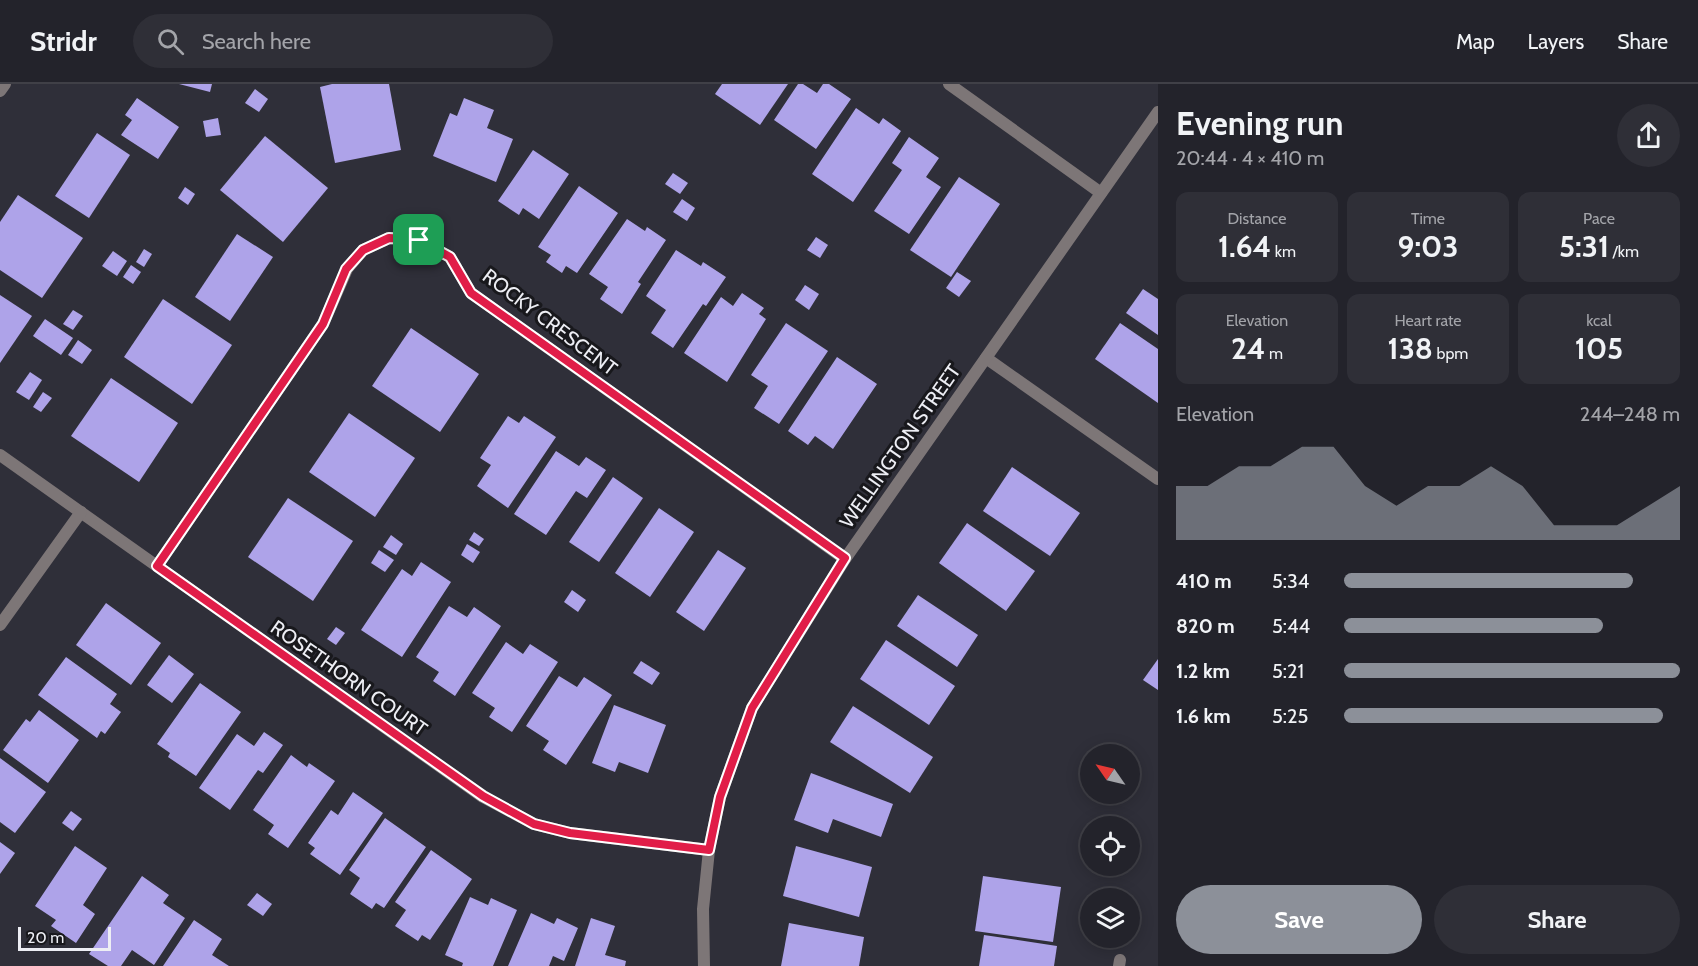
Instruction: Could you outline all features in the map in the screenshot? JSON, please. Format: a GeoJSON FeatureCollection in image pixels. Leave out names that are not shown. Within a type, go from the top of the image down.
{"type":"FeatureCollection","features":[{"type":"Feature","properties":{"kind":"street"},"geometry":{"type":"LineString","coordinates":[[0,91],[5,84]]}},
{"type":"Feature","properties":{"kind":"street"},"geometry":{"type":"LineString","coordinates":[[949,84],[1101,193]]}},
{"type":"Feature","properties":{"kind":"street","name":"WELLINGTON STREET"},"geometry":{"type":"LineString","coordinates":[[704,966],[703,909],[709,850],[720,797],[752,708],[845,558],[1158,112]]}},
{"type":"Feature","properties":{"kind":"street","name":"ROCKY CRESCENT"},"geometry":{"type":"LineString","coordinates":[[157,566],[323,324],[346,269],[363,250],[389,238],[419,240],[450,257],[471,293],[845,558]]}},
{"type":"Feature","properties":{"kind":"street"},"geometry":{"type":"LineString","coordinates":[[986,358],[1158,479]]}},
{"type":"Feature","properties":{"kind":"street","name":"ROSETHORN COURT"},"geometry":{"type":"LineString","coordinates":[[0,455],[483,796],[534,824],[570,833],[709,850]]}},
{"type":"Feature","properties":{"kind":"street"},"geometry":{"type":"LineString","coordinates":[[0,625],[81,512]]}},
{"type":"Feature","properties":{"kind":"building"},"geometry":{"type":"Polygon","coordinates":[[[179,84],[212,84],[210,92],[179,84]]]}},
{"type":"Feature","properties":{"kind":"building"},"geometry":{"type":"Polygon","coordinates":[[[332,84],[389,84],[401,150],[335,163],[320,87],[332,84]]]}},
{"type":"Feature","properties":{"kind":"building"},"geometry":{"type":"Polygon","coordinates":[[[722,84],[788,84],[760,125],[715,94],[722,84]]]}},
{"type":"Feature","properties":{"kind":"building"},"geometry":{"type":"Polygon","coordinates":[[[798,84],[803,84],[817,93],[823,84],[829,84],[851,99],[816,149],[774,120],[798,84]]]}},
{"type":"Feature","properties":{"kind":"building"},"geometry":{"type":"Polygon","coordinates":[[[255,89],[268,99],[259,112],[245,103],[255,89]]]}},
{"type":"Feature","properties":{"kind":"building"},"geometry":{"type":"Polygon","coordinates":[[[137,98],[179,127],[158,159],[121,135],[132,120],[125,115],[137,98]]]}},
{"type":"Feature","properties":{"kind":"building"},"geometry":{"type":"Polygon","coordinates":[[[464,98],[494,110],[487,128],[513,139],[496,182],[433,156],[450,113],[457,116],[464,98]]]}},
{"type":"Feature","properties":{"kind":"building"},"geometry":{"type":"Polygon","coordinates":[[[856,108],[879,124],[883,118],[901,131],[853,202],[812,174],[856,108]]]}},
{"type":"Feature","properties":{"kind":"building"},"geometry":{"type":"Polygon","coordinates":[[[218,118],[221,135],[206,137],[203,121],[218,118]]]}},
{"type":"Feature","properties":{"kind":"building"},"geometry":{"type":"Polygon","coordinates":[[[97,133],[130,155],[89,218],[55,196],[97,133]]]}},
{"type":"Feature","properties":{"kind":"building"},"geometry":{"type":"Polygon","coordinates":[[[265,136],[328,188],[283,242],[220,190],[265,136]]]}},
{"type":"Feature","properties":{"kind":"building"},"geometry":{"type":"Polygon","coordinates":[[[909,137],[939,158],[926,177],[941,187],[909,234],[874,211],[902,170],[892,163],[909,137]]]}},
{"type":"Feature","properties":{"kind":"building"},"geometry":{"type":"Polygon","coordinates":[[[533,150],[569,174],[539,219],[523,208],[519,215],[498,201],[533,150]]]}},
{"type":"Feature","properties":{"kind":"building"},"geometry":{"type":"Polygon","coordinates":[[[673,173],[688,183],[680,194],[665,184],[673,173]]]}},
{"type":"Feature","properties":{"kind":"building"},"geometry":{"type":"Polygon","coordinates":[[[959,177],[1000,204],[951,277],[910,250],[959,177]]]}},
{"type":"Feature","properties":{"kind":"building"},"geometry":{"type":"Polygon","coordinates":[[[579,186],[618,213],[577,273],[566,266],[562,273],[546,262],[551,255],[538,247],[579,186]]]}},
{"type":"Feature","properties":{"kind":"building"},"geometry":{"type":"Polygon","coordinates":[[[185,187],[195,194],[188,205],[178,198],[185,187]]]}},
{"type":"Feature","properties":{"kind":"building"},"geometry":{"type":"Polygon","coordinates":[[[18,195],[83,238],[42,298],[0,270],[0,222],[18,195]]]}},
{"type":"Feature","properties":{"kind":"building"},"geometry":{"type":"Polygon","coordinates":[[[682,199],[695,208],[687,221],[673,212],[682,199]]]}},
{"type":"Feature","properties":{"kind":"building"},"geometry":{"type":"Polygon","coordinates":[[[627,219],[645,231],[647,227],[666,240],[638,282],[641,284],[622,314],[600,299],[608,287],[589,274],[627,219]]]}},
{"type":"Feature","properties":{"kind":"building"},"geometry":{"type":"Polygon","coordinates":[[[237,234],[273,257],[230,321],[195,297],[237,234]]]}},
{"type":"Feature","properties":{"kind":"building"},"geometry":{"type":"Polygon","coordinates":[[[816,237],[828,245],[820,258],[807,250],[816,237]]]}},
{"type":"Feature","properties":{"kind":"building"},"geometry":{"type":"Polygon","coordinates":[[[144,249],[152,254],[144,267],[136,262],[144,249]]]}},
{"type":"Feature","properties":{"kind":"building"},"geometry":{"type":"Polygon","coordinates":[[[676,250],[701,266],[703,262],[726,277],[706,306],[703,304],[673,348],[651,333],[666,310],[646,296],[676,250]]]}},
{"type":"Feature","properties":{"kind":"building"},"geometry":{"type":"Polygon","coordinates":[[[113,251],[127,261],[117,276],[102,266],[113,251]]]}},
{"type":"Feature","properties":{"kind":"building"},"geometry":{"type":"Polygon","coordinates":[[[131,265],[141,272],[133,284],[123,277],[131,265]]]}},
{"type":"Feature","properties":{"kind":"building"},"geometry":{"type":"Polygon","coordinates":[[[957,272],[971,281],[959,297],[946,288],[957,272]]]}},
{"type":"Feature","properties":{"kind":"building"},"geometry":{"type":"Polygon","coordinates":[[[805,285],[819,294],[809,310],[795,300],[805,285]]]}},
{"type":"Feature","properties":{"kind":"building"},"geometry":{"type":"Polygon","coordinates":[[[1143,289],[1158,299],[1158,335],[1126,313],[1143,289]]]}},
{"type":"Feature","properties":{"kind":"building"},"geometry":{"type":"Polygon","coordinates":[[[742,293],[764,308],[759,314],[766,319],[727,382],[684,353],[721,297],[733,306],[742,293]]]}},
{"type":"Feature","properties":{"kind":"building"},"geometry":{"type":"Polygon","coordinates":[[[0,295],[32,316],[0,363],[0,295]]]}},
{"type":"Feature","properties":{"kind":"building"},"geometry":{"type":"Polygon","coordinates":[[[163,299],[232,345],[192,404],[124,357],[163,299]]]}},
{"type":"Feature","properties":{"kind":"building"},"geometry":{"type":"Polygon","coordinates":[[[73,310],[83,316],[73,330],[63,324],[73,310]]]}},
{"type":"Feature","properties":{"kind":"building"},"geometry":{"type":"Polygon","coordinates":[[[45,319],[73,338],[61,355],[33,336],[45,319]]]}},
{"type":"Feature","properties":{"kind":"building"},"geometry":{"type":"Polygon","coordinates":[[[786,323],[828,351],[779,424],[754,408],[768,386],[751,375],[786,323]]]}},
{"type":"Feature","properties":{"kind":"building"},"geometry":{"type":"Polygon","coordinates":[[[1120,323],[1158,349],[1158,403],[1095,359],[1120,323]]]}},
{"type":"Feature","properties":{"kind":"building"},"geometry":{"type":"Polygon","coordinates":[[[411,328],[479,374],[440,432],[372,386],[411,328]]]}},
{"type":"Feature","properties":{"kind":"building"},"geometry":{"type":"Polygon","coordinates":[[[78,340],[92,350],[82,364],[68,355],[78,340]]]}},
{"type":"Feature","properties":{"kind":"building"},"geometry":{"type":"Polygon","coordinates":[[[837,357],[877,384],[833,449],[815,436],[808,445],[788,431],[837,357]]]}},
{"type":"Feature","properties":{"kind":"building"},"geometry":{"type":"Polygon","coordinates":[[[30,372],[42,380],[29,400],[16,392],[30,372]]]}},
{"type":"Feature","properties":{"kind":"building"},"geometry":{"type":"Polygon","coordinates":[[[111,378],[178,423],[139,482],[71,436],[111,378]]]}},
{"type":"Feature","properties":{"kind":"building"},"geometry":{"type":"Polygon","coordinates":[[[43,392],[52,398],[41,412],[33,407],[43,392]]]}},
{"type":"Feature","properties":{"kind":"building"},"geometry":{"type":"Polygon","coordinates":[[[349,413],[415,458],[375,517],[309,472],[349,413]]]}},
{"type":"Feature","properties":{"kind":"building"},"geometry":{"type":"Polygon","coordinates":[[[508,416],[519,423],[524,416],[556,437],[508,508],[477,486],[491,465],[480,458],[508,416]]]}},
{"type":"Feature","properties":{"kind":"building"},"geometry":{"type":"Polygon","coordinates":[[[556,451],[579,466],[586,457],[606,470],[587,498],[576,491],[546,535],[514,514],[556,451]]]}},
{"type":"Feature","properties":{"kind":"building"},"geometry":{"type":"Polygon","coordinates":[[[1012,467],[1080,513],[1050,556],[983,511],[1012,467]]]}},
{"type":"Feature","properties":{"kind":"building"},"geometry":{"type":"Polygon","coordinates":[[[613,477],[643,498],[599,562],[569,542],[613,477]]]}},
{"type":"Feature","properties":{"kind":"building"},"geometry":{"type":"Polygon","coordinates":[[[288,498],[353,541],[313,601],[248,557],[288,498]]]}},
{"type":"Feature","properties":{"kind":"building"},"geometry":{"type":"Polygon","coordinates":[[[659,508],[694,532],[650,597],[615,573],[659,508]]]}},
{"type":"Feature","properties":{"kind":"building"},"geometry":{"type":"Polygon","coordinates":[[[967,523],[1035,571],[1006,611],[939,563],[967,523]]]}},
{"type":"Feature","properties":{"kind":"building"},"geometry":{"type":"Polygon","coordinates":[[[474,532],[484,539],[479,546],[469,540],[474,532]]]}},
{"type":"Feature","properties":{"kind":"building"},"geometry":{"type":"Polygon","coordinates":[[[391,535],[403,544],[396,555],[383,547],[391,535]]]}},
{"type":"Feature","properties":{"kind":"building"},"geometry":{"type":"Polygon","coordinates":[[[467,544],[480,552],[473,563],[461,555],[467,544]]]}},
{"type":"Feature","properties":{"kind":"building"},"geometry":{"type":"Polygon","coordinates":[[[379,550],[394,560],[385,572],[371,563],[379,550]]]}},
{"type":"Feature","properties":{"kind":"building"},"geometry":{"type":"Polygon","coordinates":[[[718,550],[746,568],[704,631],[676,612],[718,550]]]}},
{"type":"Feature","properties":{"kind":"building"},"geometry":{"type":"Polygon","coordinates":[[[421,562],[451,582],[402,657],[361,630],[402,569],[412,576],[421,562]]]}},
{"type":"Feature","properties":{"kind":"building"},"geometry":{"type":"Polygon","coordinates":[[[572,590],[586,600],[578,612],[564,602],[572,590]]]}},
{"type":"Feature","properties":{"kind":"building"},"geometry":{"type":"Polygon","coordinates":[[[918,595],[978,635],[957,667],[897,626],[918,595]]]}},
{"type":"Feature","properties":{"kind":"building"},"geometry":{"type":"Polygon","coordinates":[[[106,603],[161,643],[131,685],[76,645],[106,603]]]}},
{"type":"Feature","properties":{"kind":"building"},"geometry":{"type":"Polygon","coordinates":[[[449,606],[467,617],[474,607],[501,626],[455,696],[433,681],[439,672],[416,657],[449,606]]]}},
{"type":"Feature","properties":{"kind":"building"},"geometry":{"type":"Polygon","coordinates":[[[336,627],[345,633],[336,645],[327,639],[336,627]]]}},
{"type":"Feature","properties":{"kind":"building"},"geometry":{"type":"Polygon","coordinates":[[[886,640],[955,686],[929,725],[860,679],[886,640]]]}},
{"type":"Feature","properties":{"kind":"building"},"geometry":{"type":"Polygon","coordinates":[[[506,642],[523,654],[530,644],[558,662],[512,732],[489,717],[495,708],[472,693],[506,642]]]}},
{"type":"Feature","properties":{"kind":"building"},"geometry":{"type":"Polygon","coordinates":[[[169,655],[194,674],[172,703],[147,685],[169,655]]]}},
{"type":"Feature","properties":{"kind":"building"},"geometry":{"type":"Polygon","coordinates":[[[66,657],[117,694],[110,704],[121,712],[105,734],[101,731],[97,738],[38,695],[66,657]]]}},
{"type":"Feature","properties":{"kind":"building"},"geometry":{"type":"Polygon","coordinates":[[[1158,659],[1158,690],[1143,680],[1158,659]]]}},
{"type":"Feature","properties":{"kind":"building"},"geometry":{"type":"Polygon","coordinates":[[[641,661],[660,673],[652,685],[633,673],[641,661]]]}},
{"type":"Feature","properties":{"kind":"building"},"geometry":{"type":"Polygon","coordinates":[[[559,676],[577,687],[584,677],[612,695],[566,765],[543,750],[549,741],[526,726],[559,676]]]}},
{"type":"Feature","properties":{"kind":"building"},"geometry":{"type":"Polygon","coordinates":[[[200,683],[241,712],[196,776],[168,757],[170,753],[157,744],[200,683]]]}},
{"type":"Feature","properties":{"kind":"building"},"geometry":{"type":"Polygon","coordinates":[[[614,705],[666,725],[648,773],[619,762],[615,772],[592,763],[614,705]]]}},
{"type":"Feature","properties":{"kind":"building"},"geometry":{"type":"Polygon","coordinates":[[[853,706],[933,757],[910,793],[830,742],[853,706]]]}},
{"type":"Feature","properties":{"kind":"building"},"geometry":{"type":"Polygon","coordinates":[[[39,710],[79,740],[48,783],[3,750],[26,719],[30,722],[39,710]]]}},
{"type":"Feature","properties":{"kind":"building"},"geometry":{"type":"Polygon","coordinates":[[[264,732],[283,745],[263,773],[258,770],[230,810],[199,788],[237,734],[254,746],[264,732]]]}},
{"type":"Feature","properties":{"kind":"building"},"geometry":{"type":"Polygon","coordinates":[[[291,755],[307,767],[309,763],[335,781],[288,848],[268,834],[274,825],[253,810],[291,755]]]}},
{"type":"Feature","properties":{"kind":"building"},"geometry":{"type":"Polygon","coordinates":[[[0,758],[46,792],[15,833],[0,822],[0,758]]]}},
{"type":"Feature","properties":{"kind":"building"},"geometry":{"type":"Polygon","coordinates":[[[811,773],[893,804],[881,837],[833,819],[828,833],[794,820],[811,773]]]}},
{"type":"Feature","properties":{"kind":"building"},"geometry":{"type":"Polygon","coordinates":[[[353,792],[383,813],[340,875],[310,854],[315,848],[308,843],[331,810],[338,815],[353,792]]]}},
{"type":"Feature","properties":{"kind":"building"},"geometry":{"type":"Polygon","coordinates":[[[71,811],[82,819],[73,831],[62,823],[71,811]]]}},
{"type":"Feature","properties":{"kind":"building"},"geometry":{"type":"Polygon","coordinates":[[[385,818],[426,847],[384,908],[376,903],[372,909],[350,894],[360,878],[349,870],[385,818]]]}},
{"type":"Feature","properties":{"kind":"building"},"geometry":{"type":"Polygon","coordinates":[[[0,842],[15,853],[0,874],[0,842]]]}},
{"type":"Feature","properties":{"kind":"building"},"geometry":{"type":"Polygon","coordinates":[[[75,846],[107,868],[83,905],[95,914],[76,943],[51,926],[56,920],[35,906],[75,846]]]}},
{"type":"Feature","properties":{"kind":"building"},"geometry":{"type":"Polygon","coordinates":[[[796,846],[872,867],[859,917],[783,896],[796,846]]]}},
{"type":"Feature","properties":{"kind":"building"},"geometry":{"type":"Polygon","coordinates":[[[431,850],[472,879],[430,940],[422,935],[418,941],[395,926],[406,910],[395,902],[431,850]]]}},
{"type":"Feature","properties":{"kind":"building"},"geometry":{"type":"Polygon","coordinates":[[[142,876],[169,895],[163,903],[185,918],[154,965],[132,950],[121,966],[108,966],[89,954],[142,876]]]}},
{"type":"Feature","properties":{"kind":"building"},"geometry":{"type":"Polygon","coordinates":[[[983,876],[1061,887],[1053,942],[975,931],[983,876]]]}},
{"type":"Feature","properties":{"kind":"building"},"geometry":{"type":"Polygon","coordinates":[[[257,893],[272,904],[263,916],[247,905],[257,893]]]}},
{"type":"Feature","properties":{"kind":"building"},"geometry":{"type":"Polygon","coordinates":[[[470,897],[488,905],[491,898],[517,910],[493,966],[462,966],[463,963],[445,955],[470,897]]]}},
{"type":"Feature","properties":{"kind":"building"},"geometry":{"type":"Polygon","coordinates":[[[531,913],[554,924],[557,918],[578,928],[564,961],[553,956],[549,966],[508,966],[531,913]]]}},
{"type":"Feature","properties":{"kind":"building"},"geometry":{"type":"Polygon","coordinates":[[[591,918],[615,926],[605,955],[626,961],[625,966],[575,966],[591,918]]]}},
{"type":"Feature","properties":{"kind":"building"},"geometry":{"type":"Polygon","coordinates":[[[194,920],[222,939],[212,955],[229,966],[163,966],[194,920]]]}},
{"type":"Feature","properties":{"kind":"building"},"geometry":{"type":"Polygon","coordinates":[[[789,923],[864,937],[859,966],[781,966],[789,923]]]}},
{"type":"Feature","properties":{"kind":"building"},"geometry":{"type":"Polygon","coordinates":[[[984,935],[1057,946],[1054,966],[979,966],[984,935]]]}},
{"type":"Feature","properties":{"kind":"route"},"geometry":{"type":"LineString","coordinates":[[389,238],[419,240],[450,257],[471,293],[845,558],[752,708],[720,797],[709,850],[570,833],[534,824],[483,796],[157,566],[323,324],[346,269],[363,250],[389,238]]}}]}
